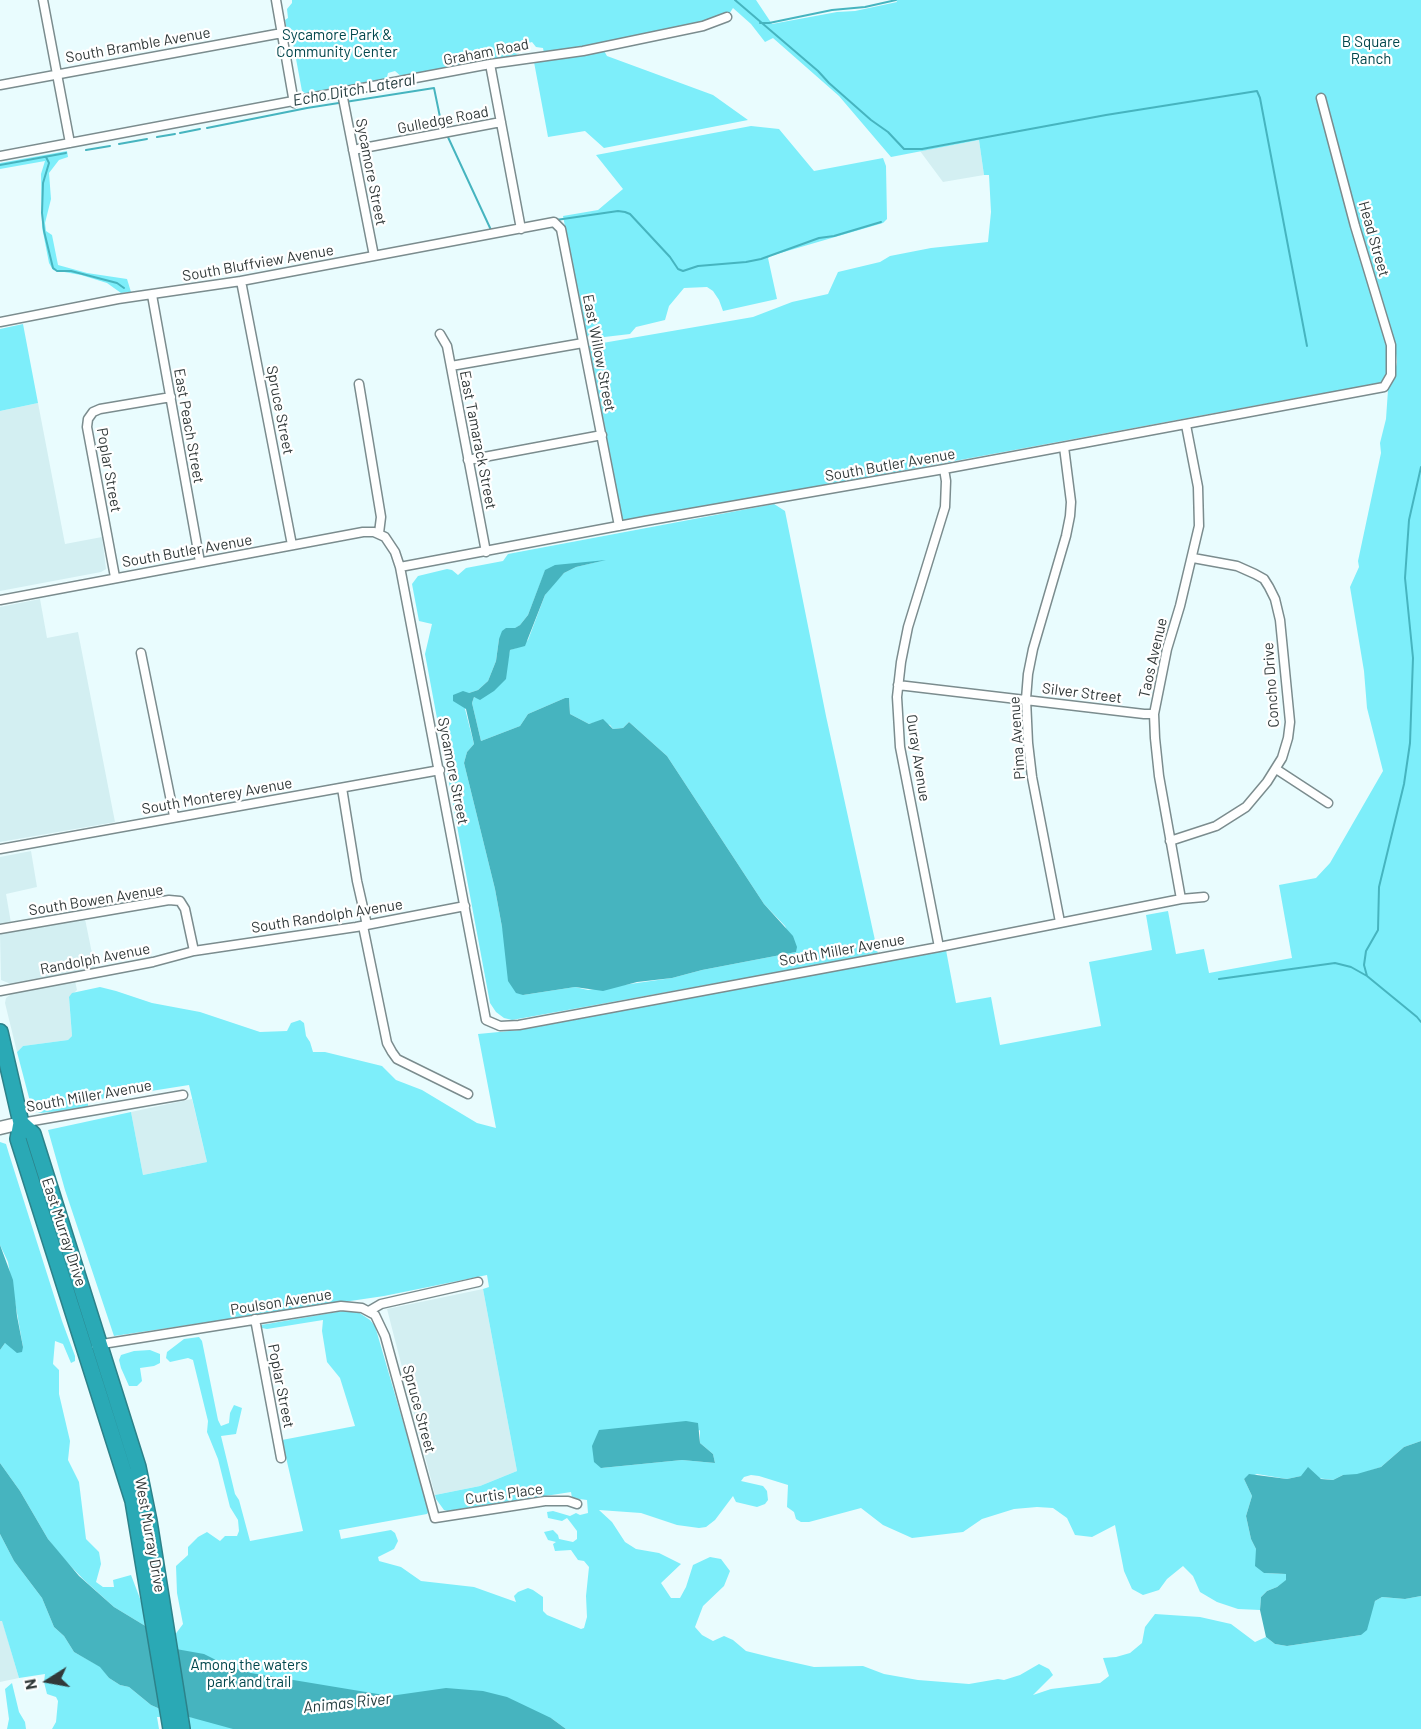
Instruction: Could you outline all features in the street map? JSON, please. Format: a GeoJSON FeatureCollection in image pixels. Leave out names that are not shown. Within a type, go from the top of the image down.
{"type":"FeatureCollection","features":[{"type":"Feature","properties":{"kind":"highway","name":"East Murray Drive"},"geometry":{"type":"LineString","coordinates":[[0,1032],[21,1123],[18,1139],[84,1347]]}},
{"type":"Feature","properties":{"kind":"highway","name":"East Murray Drive"},"geometry":{"type":"LineString","coordinates":[[21,1123],[33,1134],[100,1344]]}},
{"type":"Feature","properties":{"kind":"highway","name":"West Murray Drive"},"geometry":{"type":"LineString","coordinates":[[100,1344],[138,1467],[149,1521],[174,1728]]}},
{"type":"Feature","properties":{"kind":"highway","name":"West Murray Drive"},"geometry":{"type":"LineString","coordinates":[[84,1347],[133,1501],[159,1616]]}},
{"type":"Feature","properties":{"kind":"main road","name":"South Miller Avenue"},"geometry":{"type":"LineString","coordinates":[[0,1128],[21,1123]]}},
{"type":"Feature","properties":{"kind":"street"},"geometry":{"type":"LineString","coordinates":[[43,0],[70,143]]}},
{"type":"Feature","properties":{"kind":"street"},"geometry":{"type":"LineString","coordinates":[[276,0],[294,102]]}},
{"type":"Feature","properties":{"kind":"street","name":"Graham Road"},"geometry":{"type":"LineString","coordinates":[[0,156],[490,64],[589,50],[703,26],[727,17]]}},
{"type":"Feature","properties":{"kind":"street","name":"South Bramble Avenue"},"geometry":{"type":"LineString","coordinates":[[0,85],[282,33]]}},
{"type":"Feature","properties":{"kind":"street"},"geometry":{"type":"LineString","coordinates":[[490,64],[521,229]]}},
{"type":"Feature","properties":{"kind":"street","name":"Sycamore Street"},"geometry":{"type":"LineString","coordinates":[[342,93],[374,256]]}},
{"type":"Feature","properties":{"kind":"street","name":"Head Street"},"geometry":{"type":"LineString","coordinates":[[1322,98],[1355,226],[1391,345],[1391,375],[1384,387]]}},
{"type":"Feature","properties":{"kind":"street","name":"Gulledge Road"},"geometry":{"type":"LineString","coordinates":[[353,150],[501,122]]}},
{"type":"Feature","properties":{"kind":"street","name":"East Willow Street"},"geometry":{"type":"LineString","coordinates":[[521,229],[550,222],[560,226],[619,526]]}},
{"type":"Feature","properties":{"kind":"street","name":"South Bluffview Avenue"},"geometry":{"type":"LineString","coordinates":[[0,322],[118,299],[241,280],[521,229]]}},
{"type":"Feature","properties":{"kind":"street","name":"Spruce Street"},"geometry":{"type":"LineString","coordinates":[[241,280],[292,545]]}},
{"type":"Feature","properties":{"kind":"street","name":"East Peach Street"},"geometry":{"type":"LineString","coordinates":[[152,295],[200,562]]}},
{"type":"Feature","properties":{"kind":"street","name":"East Tamarack Street"},"geometry":{"type":"LineString","coordinates":[[440,334],[447,346],[486,552]]}},
{"type":"Feature","properties":{"kind":"street"},"geometry":{"type":"LineString","coordinates":[[451,366],[583,343]]}},
{"type":"Feature","properties":{"kind":"street"},"geometry":{"type":"LineString","coordinates":[[359,384],[381,517],[379,533]]}},
{"type":"Feature","properties":{"kind":"street","name":"South Butler Avenue"},"geometry":{"type":"LineString","coordinates":[[400,567],[1384,387]]}},
{"type":"Feature","properties":{"kind":"street","name":"Poplar Street"},"geometry":{"type":"LineString","coordinates":[[115,578],[87,427],[88,419],[93,412],[100,409],[171,397]]}},
{"type":"Feature","properties":{"kind":"street","name":"Taos Avenue"},"geometry":{"type":"LineString","coordinates":[[1181,899],[1159,776],[1154,714],[1167,649],[1193,558],[1199,526],[1199,507],[1186,425]]}},
{"type":"Feature","properties":{"kind":"street"},"geometry":{"type":"LineString","coordinates":[[468,460],[602,435]]}},
{"type":"Feature","properties":{"kind":"street","name":"Pima Avenue"},"geometry":{"type":"LineString","coordinates":[[1060,922],[1032,777],[1026,699],[1033,649],[1070,516],[1071,502],[1064,447]]}},
{"type":"Feature","properties":{"kind":"street","name":"Ouray Avenue"},"geometry":{"type":"LineString","coordinates":[[939,947],[898,733],[898,685],[908,627],[945,507],[944,469]]}},
{"type":"Feature","properties":{"kind":"street","name":"South Butler Avenue"},"geometry":{"type":"LineString","coordinates":[[0,600],[363,532],[379,533]]}},
{"type":"Feature","properties":{"kind":"street","name":"Sycamore Street"},"geometry":{"type":"LineString","coordinates":[[379,533],[391,545],[400,567],[486,1020]]}},
{"type":"Feature","properties":{"kind":"street","name":"Concho Drive"},"geometry":{"type":"LineString","coordinates":[[1170,841],[1201,833],[1238,814],[1256,797],[1276,770],[1286,749],[1290,722],[1280,621],[1275,599],[1264,579],[1227,563],[1193,558]]}},
{"type":"Feature","properties":{"kind":"street"},"geometry":{"type":"LineString","coordinates":[[141,653],[174,816]]}},
{"type":"Feature","properties":{"kind":"street","name":"Silver Street"},"geometry":{"type":"LineString","coordinates":[[898,685],[1154,714]]}},
{"type":"Feature","properties":{"kind":"street","name":"South Monterey Avenue"},"geometry":{"type":"LineString","coordinates":[[0,849],[440,770]]}},
{"type":"Feature","properties":{"kind":"street"},"geometry":{"type":"LineString","coordinates":[[1276,770],[1328,803]]}},
{"type":"Feature","properties":{"kind":"street"},"geometry":{"type":"LineString","coordinates":[[342,788],[387,1043],[397,1059],[468,1094]]}},
{"type":"Feature","properties":{"kind":"street","name":"South Miller Avenue"},"geometry":{"type":"LineString","coordinates":[[486,1020],[500,1026],[519,1025],[939,947],[1181,899],[1204,897]]}},
{"type":"Feature","properties":{"kind":"street","name":"South Bowen Avenue"},"geometry":{"type":"LineString","coordinates":[[0,930],[170,900],[180,901],[185,909],[194,951]]}},
{"type":"Feature","properties":{"kind":"street","name":"South Randolph Avenue"},"geometry":{"type":"LineString","coordinates":[[194,951],[365,925],[465,906]]}},
{"type":"Feature","properties":{"kind":"street","name":"Randolph Avenue"},"geometry":{"type":"LineString","coordinates":[[0,991],[153,962],[194,951]]}},
{"type":"Feature","properties":{"kind":"street","name":"South Miller Avenue"},"geometry":{"type":"LineString","coordinates":[[21,1123],[183,1095]]}},
{"type":"Feature","properties":{"kind":"street"},"geometry":{"type":"LineString","coordinates":[[369,1311],[381,1304],[478,1282]]}},
{"type":"Feature","properties":{"kind":"street","name":"Poulson Avenue"},"geometry":{"type":"LineString","coordinates":[[84,1347],[341,1306],[369,1311]]}},
{"type":"Feature","properties":{"kind":"street","name":"Spruce Street"},"geometry":{"type":"LineString","coordinates":[[369,1311],[378,1320],[385,1336],[435,1518]]}},
{"type":"Feature","properties":{"kind":"street","name":"Poplar Street"},"geometry":{"type":"LineString","coordinates":[[255,1319],[281,1458]]}},
{"type":"Feature","properties":{"kind":"street","name":"Curtis Place"},"geometry":{"type":"LineString","coordinates":[[435,1518],[537,1502],[568,1501],[577,1504]]}},
{"type":"Feature","properties":{"kind":"shaded area"},"geometry":{"type":"Polygon","coordinates":[[[979,140],[984,175],[943,182],[920,151],[979,140]]]}},
{"type":"Feature","properties":{"kind":"shaded area"},"geometry":{"type":"Polygon","coordinates":[[[38,403],[65,544],[102,537],[106,569],[101,572],[0,591],[0,411],[38,403]]]}},
{"type":"Feature","properties":{"kind":"shaded area"},"geometry":{"type":"Polygon","coordinates":[[[40,599],[47,638],[78,632],[115,822],[0,842],[0,607],[40,599]]]}},
{"type":"Feature","properties":{"kind":"shaded area"},"geometry":{"type":"Polygon","coordinates":[[[31,851],[37,887],[6,894],[11,923],[0,925],[0,857],[31,851]]]}},
{"type":"Feature","properties":{"kind":"shaded area"},"geometry":{"type":"Polygon","coordinates":[[[85,919],[95,968],[11,984],[1,980],[0,933],[85,919]]]}},
{"type":"Feature","properties":{"kind":"shaded area"},"geometry":{"type":"Polygon","coordinates":[[[75,981],[77,990],[69,998],[72,1036],[68,1040],[23,1046],[17,1052],[5,1003],[6,998],[11,994],[75,981]]]}},
{"type":"Feature","properties":{"kind":"shaded area"},"geometry":{"type":"Polygon","coordinates":[[[192,1099],[207,1162],[143,1175],[131,1112],[192,1099]]]}},
{"type":"Feature","properties":{"kind":"shaded area"},"geometry":{"type":"Polygon","coordinates":[[[483,1289],[517,1471],[480,1486],[435,1495],[387,1309],[483,1289]]]}},
{"type":"Feature","properties":{"kind":"shaded area"},"geometry":{"type":"Polygon","coordinates":[[[2,1620],[19,1678],[0,1682],[0,1621],[2,1620]]]}},
{"type":"Feature","properties":{"kind":"green space"},"geometry":{"type":"Polygon","coordinates":[[[292,0],[756,0],[772,24],[855,11],[897,2],[896,0],[1421,0],[1421,1441],[1404,1447],[1381,1467],[1357,1475],[1343,1475],[1333,1480],[1301,1476],[1287,1479],[1257,1474],[1244,1479],[1252,1496],[1246,1516],[1251,1539],[1256,1549],[1256,1557],[1264,1573],[1286,1574],[1287,1580],[1261,1597],[1260,1610],[1238,1609],[1217,1602],[1200,1592],[1193,1576],[1183,1566],[1167,1579],[1159,1590],[1143,1595],[1132,1589],[1124,1571],[1115,1525],[1092,1537],[1075,1535],[1067,1518],[1053,1508],[1014,1509],[982,1519],[963,1532],[912,1538],[883,1525],[861,1508],[809,1522],[801,1522],[787,1507],[788,1485],[751,1475],[744,1477],[741,1481],[763,1486],[767,1491],[768,1500],[765,1504],[757,1507],[736,1502],[733,1496],[715,1520],[706,1527],[677,1525],[641,1513],[599,1510],[612,1522],[625,1542],[636,1549],[659,1553],[681,1564],[661,1583],[671,1598],[680,1598],[693,1565],[710,1557],[721,1559],[730,1571],[724,1586],[703,1606],[695,1627],[702,1635],[713,1641],[724,1636],[746,1651],[814,1667],[863,1666],[884,1674],[918,1680],[969,1684],[1004,1680],[1020,1675],[1039,1664],[1049,1669],[1053,1675],[1033,1695],[1051,1689],[1100,1683],[1109,1676],[1103,1658],[1130,1653],[1142,1643],[1145,1627],[1155,1614],[1200,1617],[1231,1624],[1255,1642],[1266,1637],[1275,1644],[1287,1646],[1361,1635],[1375,1601],[1382,1597],[1405,1599],[1421,1596],[1421,1729],[566,1729],[551,1718],[554,1729],[191,1729],[187,1724],[186,1716],[200,1719],[175,1649],[174,1636],[183,1624],[177,1593],[176,1566],[188,1555],[188,1547],[207,1532],[220,1541],[225,1536],[237,1536],[239,1531],[238,1520],[230,1507],[218,1459],[207,1432],[208,1421],[193,1360],[188,1358],[170,1362],[166,1358],[167,1352],[184,1339],[199,1337],[202,1341],[221,1426],[229,1423],[234,1405],[242,1408],[236,1434],[221,1436],[235,1494],[239,1500],[250,1541],[303,1531],[282,1440],[355,1426],[340,1378],[327,1362],[322,1331],[323,1320],[267,1329],[262,1328],[261,1325],[343,1311],[358,1312],[375,1326],[429,1511],[427,1514],[339,1530],[341,1539],[391,1530],[398,1541],[394,1549],[378,1557],[379,1561],[401,1567],[421,1581],[474,1587],[516,1602],[514,1596],[528,1588],[543,1597],[543,1611],[547,1615],[581,1629],[584,1628],[587,1617],[586,1596],[589,1567],[584,1561],[578,1560],[571,1550],[555,1551],[553,1544],[556,1542],[548,1540],[544,1532],[553,1530],[559,1539],[573,1542],[577,1539],[577,1531],[567,1518],[562,1521],[548,1518],[547,1512],[553,1511],[570,1516],[576,1513],[580,1515],[588,1513],[587,1500],[572,1498],[571,1492],[448,1511],[444,1510],[436,1499],[435,1495],[480,1486],[517,1471],[483,1289],[489,1287],[487,1275],[384,1296],[114,1336],[65,1190],[48,1130],[131,1112],[143,1175],[207,1162],[189,1085],[88,1101],[88,1107],[40,1113],[32,1109],[17,1052],[23,1046],[68,1040],[72,1036],[69,997],[72,993],[100,987],[152,1003],[200,1012],[260,1032],[287,1031],[291,1023],[300,1020],[304,1023],[306,1036],[313,1052],[325,1052],[382,1066],[396,1080],[422,1090],[477,1123],[496,1128],[478,1034],[520,1030],[946,950],[956,1003],[991,997],[1000,1045],[1101,1026],[1089,962],[1152,950],[1146,915],[1168,911],[1176,954],[1204,949],[1209,973],[1292,958],[1279,885],[1316,878],[1330,863],[1383,771],[1367,708],[1364,671],[1350,587],[1359,567],[1358,561],[1381,453],[1380,443],[1386,419],[1388,390],[1326,402],[1323,393],[624,522],[588,347],[753,317],[792,302],[828,294],[838,272],[880,262],[890,256],[931,248],[988,242],[991,212],[989,175],[984,175],[979,140],[891,157],[839,96],[773,38],[765,42],[751,24],[733,8],[729,14],[718,19],[586,48],[544,53],[543,48],[536,47],[532,42],[525,44],[521,52],[516,55],[493,59],[485,53],[478,54],[475,61],[470,64],[402,77],[395,71],[388,73],[387,77],[381,81],[308,95],[302,91],[291,32],[287,31],[285,20],[288,18],[287,9],[292,0]],[[1325,98],[1395,372],[1397,362],[1395,345],[1359,226],[1325,98]],[[700,1430],[601,1468],[682,1460],[715,1463],[713,1454],[700,1443],[700,1430]]]}},
{"type":"Feature","properties":{"kind":"green space"},"geometry":{"type":"Polygon","coordinates":[[[603,49],[607,56],[713,95],[748,120],[604,148],[585,131],[548,137],[534,62],[603,49]]]}},
{"type":"Feature","properties":{"kind":"green space"},"geometry":{"type":"Polygon","coordinates":[[[751,126],[779,129],[814,171],[883,158],[886,166],[887,219],[883,223],[770,256],[768,258],[777,299],[723,311],[713,291],[707,287],[684,288],[669,306],[665,320],[636,327],[630,334],[596,338],[586,336],[563,216],[598,210],[623,189],[596,155],[751,126]]]}},
{"type":"Feature","properties":{"kind":"green space"},"geometry":{"type":"Polygon","coordinates":[[[67,151],[68,157],[59,160],[49,173],[51,199],[45,223],[46,231],[52,235],[58,265],[87,273],[127,279],[131,292],[121,293],[107,283],[53,270],[49,263],[42,227],[41,174],[45,161],[0,169],[0,163],[67,151]]]}},
{"type":"Feature","properties":{"kind":"green space"},"geometry":{"type":"Polygon","coordinates":[[[23,324],[38,403],[0,411],[0,329],[23,324]]]}},
{"type":"Feature","properties":{"kind":"green space"},"geometry":{"type":"Polygon","coordinates":[[[774,504],[785,511],[826,716],[878,954],[512,1020],[496,1012],[490,1003],[425,654],[432,624],[419,621],[412,584],[418,576],[447,569],[458,575],[466,568],[503,561],[508,554],[774,504]],[[601,561],[545,571],[528,615],[520,625],[499,639],[496,661],[488,681],[478,690],[469,693],[465,709],[474,744],[467,752],[464,763],[502,927],[523,995],[575,987],[588,990],[672,978],[796,952],[785,926],[764,904],[667,756],[629,722],[623,728],[613,729],[610,725],[597,722],[589,724],[570,714],[569,698],[565,698],[528,714],[520,726],[481,741],[472,703],[474,697],[477,698],[508,660],[510,650],[528,640],[545,595],[552,585],[564,573],[576,567],[601,561]]]}},
{"type":"Feature","properties":{"kind":"green space"},"geometry":{"type":"Polygon","coordinates":[[[0,1142],[6,1144],[75,1356],[75,1361],[71,1363],[63,1344],[55,1341],[53,1364],[59,1370],[59,1394],[70,1441],[68,1460],[79,1482],[86,1539],[99,1552],[101,1564],[96,1582],[103,1587],[114,1587],[113,1580],[131,1575],[144,1609],[147,1627],[114,1607],[61,1556],[0,1463],[0,1350],[5,1343],[23,1347],[8,1262],[0,1245],[0,1142]]]}},
{"type":"Feature","properties":{"kind":"green space"},"geometry":{"type":"Polygon","coordinates":[[[150,1350],[160,1354],[160,1363],[140,1368],[142,1381],[137,1386],[129,1386],[121,1368],[119,1360],[121,1355],[150,1350]]]}},
{"type":"Feature","properties":{"kind":"green space"},"geometry":{"type":"Polygon","coordinates":[[[0,1534],[14,1561],[42,1598],[54,1627],[64,1636],[74,1652],[101,1667],[109,1678],[120,1685],[129,1687],[151,1705],[160,1709],[161,1717],[157,1717],[159,1729],[52,1729],[56,1722],[58,1701],[56,1697],[47,1694],[45,1674],[19,1678],[2,1621],[0,1621],[0,1534]]]}},
{"type":"Feature","properties":{"kind":"green space"},"geometry":{"type":"Polygon","coordinates":[[[12,1683],[26,1729],[7,1729],[9,1719],[5,1689],[12,1683]]]}},
{"type":"Feature","properties":{"kind":"water"},"geometry":{"type":"Polygon","coordinates":[[[606,560],[576,567],[564,573],[545,595],[525,646],[510,650],[506,679],[480,700],[474,697],[472,703],[481,741],[520,726],[528,714],[565,698],[569,698],[570,714],[589,724],[603,719],[613,729],[623,728],[629,722],[667,756],[764,904],[793,936],[797,947],[796,952],[672,978],[637,982],[603,991],[575,987],[523,995],[516,993],[508,981],[495,889],[464,763],[467,752],[474,744],[466,709],[453,701],[453,695],[463,691],[469,693],[478,690],[488,681],[496,661],[502,631],[520,625],[528,615],[545,570],[555,565],[606,560]]]}},
{"type":"Feature","properties":{"kind":"water"},"geometry":{"type":"Polygon","coordinates":[[[0,1245],[13,1280],[23,1347],[22,1352],[17,1353],[5,1343],[0,1350],[0,1245]]]}},
{"type":"Feature","properties":{"kind":"water"},"geometry":{"type":"Polygon","coordinates":[[[686,1421],[698,1423],[700,1443],[713,1454],[715,1463],[682,1460],[601,1468],[594,1462],[592,1446],[599,1430],[686,1421]]]}},
{"type":"Feature","properties":{"kind":"water"},"geometry":{"type":"Polygon","coordinates":[[[1421,1441],[1421,1596],[1405,1599],[1382,1597],[1375,1601],[1367,1630],[1361,1635],[1287,1646],[1275,1644],[1266,1637],[1260,1610],[1261,1597],[1286,1580],[1286,1574],[1264,1573],[1255,1566],[1256,1549],[1251,1539],[1246,1516],[1252,1496],[1244,1479],[1249,1474],[1287,1479],[1301,1476],[1308,1467],[1321,1479],[1333,1480],[1343,1475],[1357,1474],[1381,1467],[1404,1447],[1421,1441]]]}},
{"type":"Feature","properties":{"kind":"water","name":"Animas River"},"geometry":{"type":"Polygon","coordinates":[[[0,1463],[20,1491],[48,1539],[79,1576],[114,1607],[147,1627],[176,1649],[204,1654],[228,1666],[251,1673],[390,1696],[446,1688],[483,1691],[507,1697],[551,1718],[566,1729],[233,1729],[151,1705],[129,1687],[120,1685],[109,1678],[100,1667],[74,1652],[64,1636],[54,1627],[42,1598],[14,1561],[0,1534],[0,1463]]]}},
{"type":"Feature","properties":{"kind":"waterway"},"geometry":{"type":"LineString","coordinates":[[735,0],[871,120],[888,132],[904,149],[922,149],[1106,115],[1257,91],[1307,346]]}},
{"type":"Feature","properties":{"kind":"waterway"},"geometry":{"type":"LineString","coordinates":[[760,23],[896,0]]}},
{"type":"Feature","properties":{"kind":"waterway","name":"Echo Ditch Lateral"},"geometry":{"type":"LineString","coordinates":[[207,128],[307,108],[434,88],[444,130]]}},
{"type":"Feature","properties":{"kind":"waterway","name":"Echo Ditch Lateral"},"geometry":{"type":"LineString","coordinates":[[180,133],[200,129]]}},
{"type":"Feature","properties":{"kind":"waterway","name":"Echo Ditch Lateral"},"geometry":{"type":"LineString","coordinates":[[157,137],[175,134]]}},
{"type":"Feature","properties":{"kind":"waterway","name":"Echo Ditch Lateral"},"geometry":{"type":"LineString","coordinates":[[447,135],[491,230]]}},
{"type":"Feature","properties":{"kind":"waterway","name":"Echo Ditch Lateral"},"geometry":{"type":"LineString","coordinates":[[119,144],[147,139]]}},
{"type":"Feature","properties":{"kind":"waterway","name":"Echo Ditch Lateral"},"geometry":{"type":"LineString","coordinates":[[86,150],[110,146]]}},
{"type":"Feature","properties":{"kind":"waterway","name":"Echo Ditch Lateral"},"geometry":{"type":"LineString","coordinates":[[0,165],[66,153]]}},
{"type":"Feature","properties":{"kind":"waterway"},"geometry":{"type":"LineString","coordinates":[[46,157],[49,163],[43,183],[42,213],[53,268],[57,271],[71,271],[117,283],[124,288]]}},
{"type":"Feature","properties":{"kind":"waterway","name":"Echo Ditch Lateral"},"geometry":{"type":"LineString","coordinates":[[556,220],[618,211],[630,214],[670,257],[678,269],[683,271],[698,266],[761,259],[819,238],[834,236],[881,222]]}},
{"type":"Feature","properties":{"kind":"waterway"},"geometry":{"type":"LineString","coordinates":[[1367,976],[1364,965],[1366,951],[1378,930],[1379,887],[1404,784],[1410,743],[1413,658],[1405,578],[1409,520],[1421,467]]}},
{"type":"Feature","properties":{"kind":"waterway"},"geometry":{"type":"LineString","coordinates":[[1219,979],[1335,963],[1351,967],[1367,976],[1421,1022]]}},
{"type":"Feature","properties":{"kind":"park label","name":"Sycamore Park & Community Center"},"geometry":{"type":"Point","coordinates":[337,44]}},
{"type":"Feature","properties":{"kind":"park label","name":"B Square Ranch"},"geometry":{"type":"Point","coordinates":[1371,50]}},
{"type":"Feature","properties":{"kind":"park label","name":"Among the waters park and trail"},"geometry":{"type":"Point","coordinates":[249,1674]}}]}
